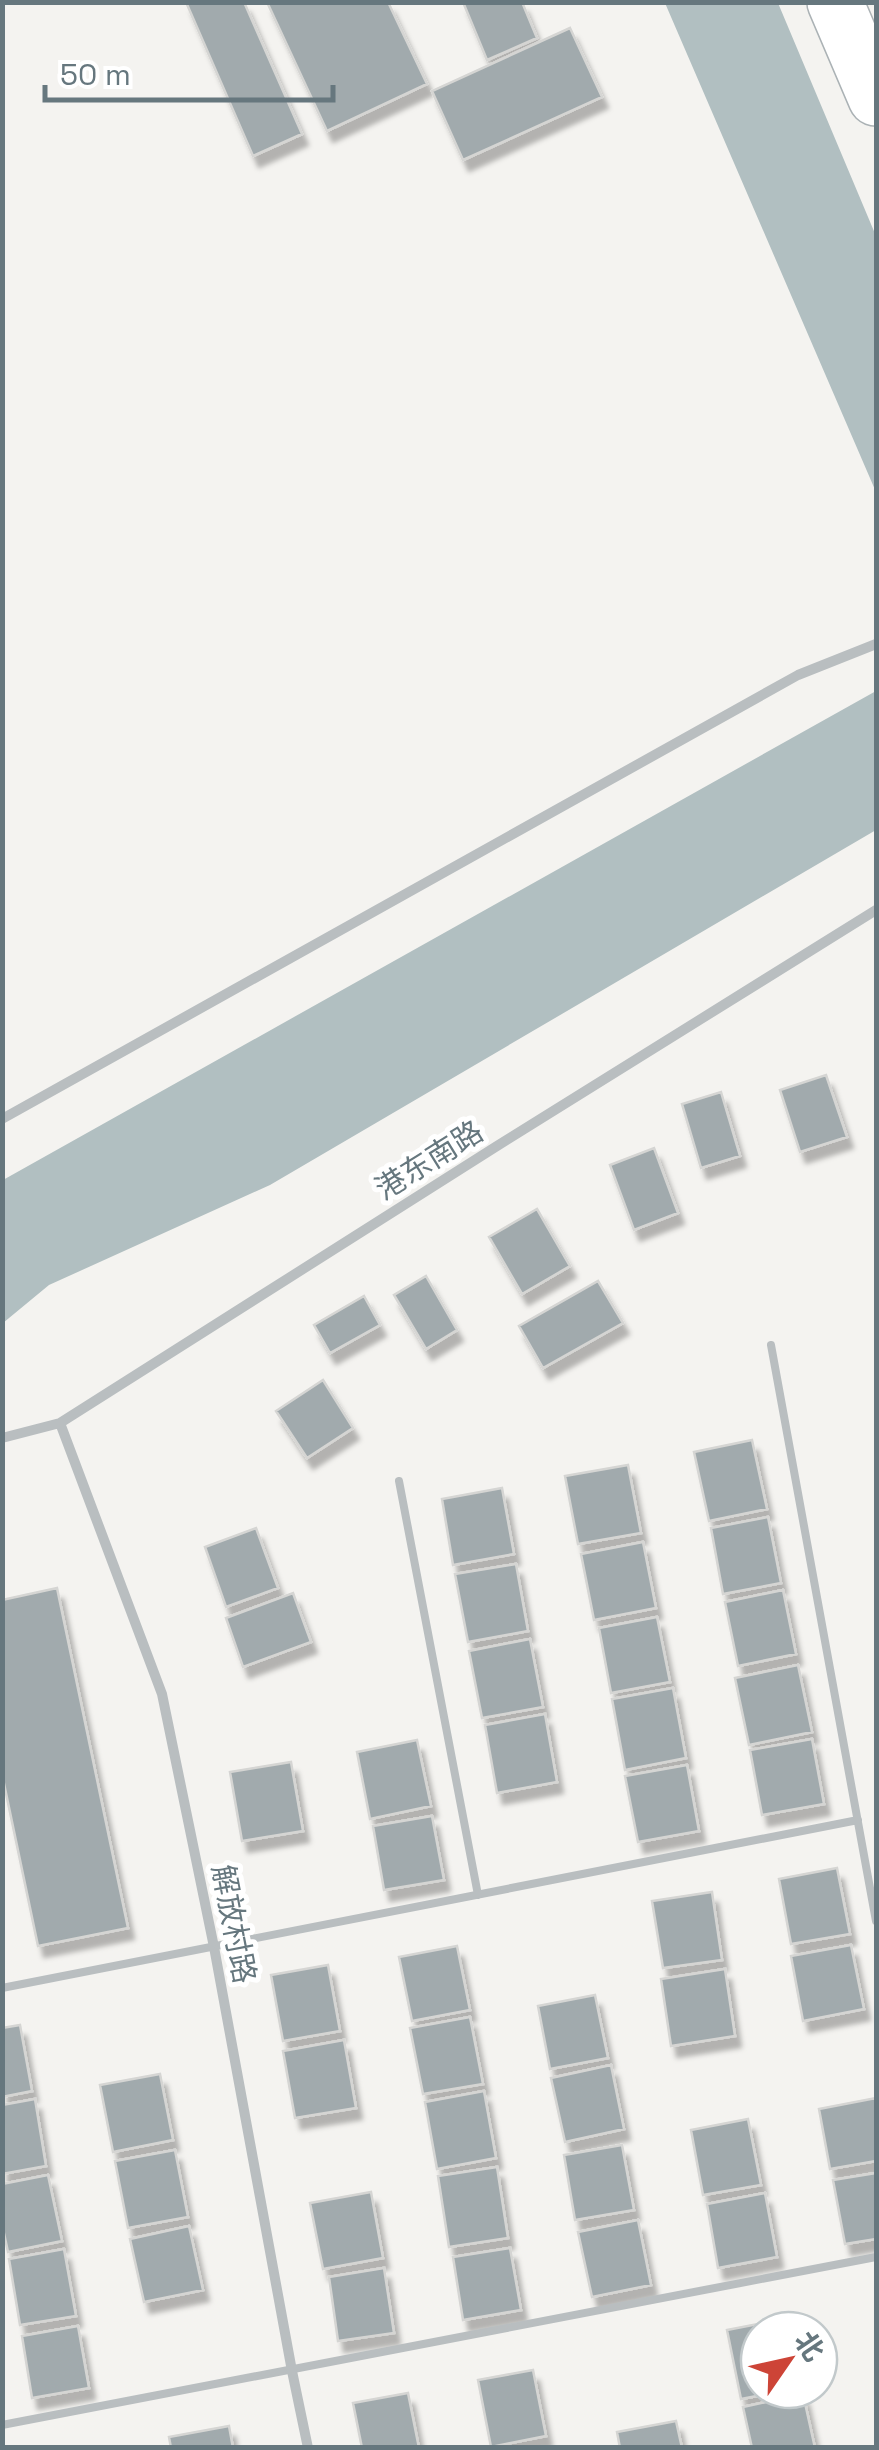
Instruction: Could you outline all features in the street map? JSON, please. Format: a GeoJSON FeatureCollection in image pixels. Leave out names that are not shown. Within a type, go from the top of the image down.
{"type":"FeatureCollection","features":[{"type":"Feature","properties":{"kind":"street"},"geometry":{"type":"LineString","coordinates":[[834,2],[876,98]]}},
{"type":"Feature","properties":{"kind":"street"},"geometry":{"type":"LineString","coordinates":[[2,1118],[798,676],[876,644]]}},
{"type":"Feature","properties":{"kind":"street","name":"港东南路"},"geometry":{"type":"LineString","coordinates":[[2,1438],[60,1423],[876,910]]}},
{"type":"Feature","properties":{"kind":"street","name":"解放村路"},"geometry":{"type":"LineString","coordinates":[[60,1423],[162,1694],[308,2448]]}},
{"type":"Feature","properties":{"kind":"lane"},"geometry":{"type":"LineString","coordinates":[[770,1345],[876,1921]]}},
{"type":"Feature","properties":{"kind":"lane"},"geometry":{"type":"LineString","coordinates":[[399,1482],[478,1895]]}},
{"type":"Feature","properties":{"kind":"lane"},"geometry":{"type":"LineString","coordinates":[[2,1988],[858,1820]]}},
{"type":"Feature","properties":{"kind":"lane"},"geometry":{"type":"LineString","coordinates":[[2,2425],[876,2257]]}},
{"type":"Feature","properties":{"kind":"shaded area"},"geometry":{"type":"Polygon","coordinates":[[[665,3],[778,3],[876,236],[876,492],[665,3]]]}},
{"type":"Feature","properties":{"kind":"shaded area"},"geometry":{"type":"Polygon","coordinates":[[[876,691],[876,830],[270,1185],[49,1285],[3,1323],[3,1180],[876,691]]]}},
{"type":"Feature","properties":{"kind":"building"},"geometry":{"type":"Polygon","coordinates":[[[186,2],[244,2],[302,134],[253,156],[186,2]]]}},
{"type":"Feature","properties":{"kind":"building"},"geometry":{"type":"Polygon","coordinates":[[[267,2],[388,2],[427,84],[327,131],[267,2]]]}},
{"type":"Feature","properties":{"kind":"building"},"geometry":{"type":"Polygon","coordinates":[[[463,2],[522,2],[537,38],[487,60],[463,2]]]}},
{"type":"Feature","properties":{"kind":"building"},"geometry":{"type":"Polygon","coordinates":[[[570,28],[602,97],[463,160],[432,91],[570,28]]]}},
{"type":"Feature","properties":{"kind":"building"},"geometry":{"type":"Polygon","coordinates":[[[826,1075],[847,1137],[800,1152],[780,1090],[826,1075]]]}},
{"type":"Feature","properties":{"kind":"building"},"geometry":{"type":"Polygon","coordinates":[[[721,1092],[740,1156],[701,1168],[682,1104],[721,1092]]]}},
{"type":"Feature","properties":{"kind":"building"},"geometry":{"type":"Polygon","coordinates":[[[654,1148],[678,1213],[634,1230],[610,1165],[654,1148]]]}},
{"type":"Feature","properties":{"kind":"building"},"geometry":{"type":"Polygon","coordinates":[[[537,1209],[570,1266],[522,1294],[489,1237],[537,1209]]]}},
{"type":"Feature","properties":{"kind":"building"},"geometry":{"type":"Polygon","coordinates":[[[426,1276],[457,1330],[426,1349],[394,1295],[426,1276]]]}},
{"type":"Feature","properties":{"kind":"building"},"geometry":{"type":"Polygon","coordinates":[[[598,1281],[623,1323],[543,1368],[519,1326],[598,1281]]]}},
{"type":"Feature","properties":{"kind":"building"},"geometry":{"type":"Polygon","coordinates":[[[364,1296],[380,1325],[330,1353],[314,1325],[364,1296]]]}},
{"type":"Feature","properties":{"kind":"building"},"geometry":{"type":"Polygon","coordinates":[[[323,1380],[353,1428],[307,1458],[276,1411],[323,1380]]]}},
{"type":"Feature","properties":{"kind":"building"},"geometry":{"type":"Polygon","coordinates":[[[752,1440],[767,1509],[709,1521],[694,1452],[752,1440]]]}},
{"type":"Feature","properties":{"kind":"building"},"geometry":{"type":"Polygon","coordinates":[[[628,1465],[641,1533],[578,1544],[565,1476],[628,1465]]]}},
{"type":"Feature","properties":{"kind":"building"},"geometry":{"type":"Polygon","coordinates":[[[502,1488],[514,1554],[453,1565],[442,1499],[502,1488]]]}},
{"type":"Feature","properties":{"kind":"building"},"geometry":{"type":"Polygon","coordinates":[[[768,1517],[781,1583],[723,1594],[711,1528],[768,1517]]]}},
{"type":"Feature","properties":{"kind":"building"},"geometry":{"type":"Polygon","coordinates":[[[256,1528],[278,1588],[226,1607],[205,1547],[256,1528]]]}},
{"type":"Feature","properties":{"kind":"building"},"geometry":{"type":"Polygon","coordinates":[[[643,1542],[656,1608],[594,1620],[581,1554],[643,1542]]]}},
{"type":"Feature","properties":{"kind":"building"},"geometry":{"type":"Polygon","coordinates":[[[516,1564],[528,1631],[468,1642],[455,1574],[516,1564]]]}},
{"type":"Feature","properties":{"kind":"building"},"geometry":{"type":"Polygon","coordinates":[[[57,1588],[128,1928],[38,1946],[2,1774],[2,1600],[57,1588]]]}},
{"type":"Feature","properties":{"kind":"building"},"geometry":{"type":"Polygon","coordinates":[[[783,1590],[796,1654],[738,1666],[725,1602],[783,1590]]]}},
{"type":"Feature","properties":{"kind":"building"},"geometry":{"type":"Polygon","coordinates":[[[293,1593],[311,1642],[243,1667],[226,1618],[293,1593]]]}},
{"type":"Feature","properties":{"kind":"building"},"geometry":{"type":"Polygon","coordinates":[[[657,1617],[670,1682],[611,1693],[599,1628],[657,1617]]]}},
{"type":"Feature","properties":{"kind":"building"},"geometry":{"type":"Polygon","coordinates":[[[530,1639],[543,1707],[482,1718],[469,1651],[530,1639]]]}},
{"type":"Feature","properties":{"kind":"building"},"geometry":{"type":"Polygon","coordinates":[[[798,1665],[812,1732],[749,1745],[735,1678],[798,1665]]]}},
{"type":"Feature","properties":{"kind":"building"},"geometry":{"type":"Polygon","coordinates":[[[673,1688],[686,1758],[625,1770],[612,1699],[673,1688]]]}},
{"type":"Feature","properties":{"kind":"building"},"geometry":{"type":"Polygon","coordinates":[[[545,1714],[557,1782],[497,1793],[485,1725],[545,1714]]]}},
{"type":"Feature","properties":{"kind":"building"},"geometry":{"type":"Polygon","coordinates":[[[812,1739],[824,1804],[762,1815],[750,1750],[812,1739]]]}},
{"type":"Feature","properties":{"kind":"building"},"geometry":{"type":"Polygon","coordinates":[[[417,1740],[431,1806],[370,1819],[357,1752],[417,1740]]]}},
{"type":"Feature","properties":{"kind":"building"},"geometry":{"type":"Polygon","coordinates":[[[291,1762],[303,1831],[242,1841],[230,1772],[291,1762]]]}},
{"type":"Feature","properties":{"kind":"building"},"geometry":{"type":"Polygon","coordinates":[[[687,1765],[699,1831],[638,1842],[625,1776],[687,1765]]]}},
{"type":"Feature","properties":{"kind":"building"},"geometry":{"type":"Polygon","coordinates":[[[432,1816],[444,1880],[384,1890],[373,1826],[432,1816]]]}},
{"type":"Feature","properties":{"kind":"building"},"geometry":{"type":"Polygon","coordinates":[[[837,1868],[850,1934],[791,1944],[779,1879],[837,1868]]]}},
{"type":"Feature","properties":{"kind":"building"},"geometry":{"type":"Polygon","coordinates":[[[712,1892],[722,1960],[663,1968],[652,1901],[712,1892]]]}},
{"type":"Feature","properties":{"kind":"building"},"geometry":{"type":"Polygon","coordinates":[[[851,1945],[864,2009],[803,2021],[791,1956],[851,1945]]]}},
{"type":"Feature","properties":{"kind":"building"},"geometry":{"type":"Polygon","coordinates":[[[457,1946],[470,2010],[412,2021],[399,1957],[457,1946]]]}},
{"type":"Feature","properties":{"kind":"building"},"geometry":{"type":"Polygon","coordinates":[[[328,1965],[340,2031],[283,2041],[271,1975],[328,1965]]]}},
{"type":"Feature","properties":{"kind":"building"},"geometry":{"type":"Polygon","coordinates":[[[725,1969],[735,2036],[671,2046],[661,1979],[725,1969]]]}},
{"type":"Feature","properties":{"kind":"building"},"geometry":{"type":"Polygon","coordinates":[[[595,1995],[608,2058],[550,2069],[538,2006],[595,1995]]]}},
{"type":"Feature","properties":{"kind":"building"},"geometry":{"type":"Polygon","coordinates":[[[470,2017],[483,2084],[423,2094],[410,2028],[470,2017]]]}},
{"type":"Feature","properties":{"kind":"building"},"geometry":{"type":"Polygon","coordinates":[[[20,2025],[32,2091],[2,2097],[2,2028],[20,2025]]]}},
{"type":"Feature","properties":{"kind":"building"},"geometry":{"type":"Polygon","coordinates":[[[344,2040],[356,2108],[295,2118],[283,2051],[344,2040]]]}},
{"type":"Feature","properties":{"kind":"building"},"geometry":{"type":"Polygon","coordinates":[[[611,2065],[624,2129],[565,2142],[551,2078],[611,2065]]]}},
{"type":"Feature","properties":{"kind":"building"},"geometry":{"type":"Polygon","coordinates":[[[160,2074],[173,2140],[113,2152],[100,2085],[160,2074]]]}},
{"type":"Feature","properties":{"kind":"building"},"geometry":{"type":"Polygon","coordinates":[[[484,2091],[496,2158],[437,2169],[425,2102],[484,2091]]]}},
{"type":"Feature","properties":{"kind":"building"},"geometry":{"type":"Polygon","coordinates":[[[876,2098],[876,2161],[830,2169],[819,2109],[876,2098]]]}},
{"type":"Feature","properties":{"kind":"building"},"geometry":{"type":"Polygon","coordinates":[[[35,2099],[46,2166],[2,2174],[2,2105],[35,2099]]]}},
{"type":"Feature","properties":{"kind":"building"},"geometry":{"type":"Polygon","coordinates":[[[748,2119],[761,2185],[703,2195],[691,2130],[748,2119]]]}},
{"type":"Feature","properties":{"kind":"building"},"geometry":{"type":"Polygon","coordinates":[[[622,2145],[634,2210],[575,2220],[564,2155],[622,2145]]]}},
{"type":"Feature","properties":{"kind":"building"},"geometry":{"type":"Polygon","coordinates":[[[175,2150],[188,2217],[128,2228],[115,2161],[175,2150]]]}},
{"type":"Feature","properties":{"kind":"building"},"geometry":{"type":"Polygon","coordinates":[[[497,2167],[508,2238],[449,2247],[438,2176],[497,2167]]]}},
{"type":"Feature","properties":{"kind":"building"},"geometry":{"type":"Polygon","coordinates":[[[876,2173],[876,2239],[845,2244],[833,2180],[876,2173]]]}},
{"type":"Feature","properties":{"kind":"building"},"geometry":{"type":"Polygon","coordinates":[[[48,2175],[62,2241],[8,2252],[2,2224],[2,2184],[48,2175]]]}},
{"type":"Feature","properties":{"kind":"building"},"geometry":{"type":"Polygon","coordinates":[[[371,2192],[383,2258],[323,2269],[310,2203],[371,2192]]]}},
{"type":"Feature","properties":{"kind":"building"},"geometry":{"type":"Polygon","coordinates":[[[765,2193],[777,2257],[718,2268],[707,2204],[765,2193]]]}},
{"type":"Feature","properties":{"kind":"building"},"geometry":{"type":"Polygon","coordinates":[[[638,2220],[651,2285],[592,2297],[578,2232],[638,2220]]]}},
{"type":"Feature","properties":{"kind":"building"},"geometry":{"type":"Polygon","coordinates":[[[189,2226],[203,2290],[144,2302],[130,2239],[189,2226]]]}},
{"type":"Feature","properties":{"kind":"building"},"geometry":{"type":"Polygon","coordinates":[[[510,2248],[521,2310],[463,2320],[453,2257],[510,2248]]]}},
{"type":"Feature","properties":{"kind":"building"},"geometry":{"type":"Polygon","coordinates":[[[64,2249],[76,2316],[20,2325],[9,2259],[64,2249]]]}},
{"type":"Feature","properties":{"kind":"building"},"geometry":{"type":"Polygon","coordinates":[[[384,2268],[394,2333],[338,2341],[329,2277],[384,2268]]]}},
{"type":"Feature","properties":{"kind":"building"},"geometry":{"type":"Polygon","coordinates":[[[78,2326],[89,2388],[32,2398],[22,2336],[78,2326]]]}},
{"type":"Feature","properties":{"kind":"building"},"geometry":{"type":"Polygon","coordinates":[[[739,2328],[739,2389],[727,2330],[739,2328]]]}},
{"type":"Feature","properties":{"kind":"building"},"geometry":{"type":"Polygon","coordinates":[[[533,2370],[546,2436],[491,2447],[478,2380],[533,2370]]]}},
{"type":"Feature","properties":{"kind":"building"},"geometry":{"type":"Polygon","coordinates":[[[408,2393],[419,2448],[362,2448],[353,2403],[408,2393]]]}},
{"type":"Feature","properties":{"kind":"building"},"geometry":{"type":"Polygon","coordinates":[[[744,2410],[807,2410],[815,2448],[752,2448],[744,2410]]]}},
{"type":"Feature","properties":{"kind":"building"},"geometry":{"type":"Polygon","coordinates":[[[676,2421],[682,2448],[620,2448],[617,2432],[676,2421]]]}},
{"type":"Feature","properties":{"kind":"building"},"geometry":{"type":"Polygon","coordinates":[[[229,2426],[233,2448],[171,2448],[169,2437],[229,2426]]]}}]}
